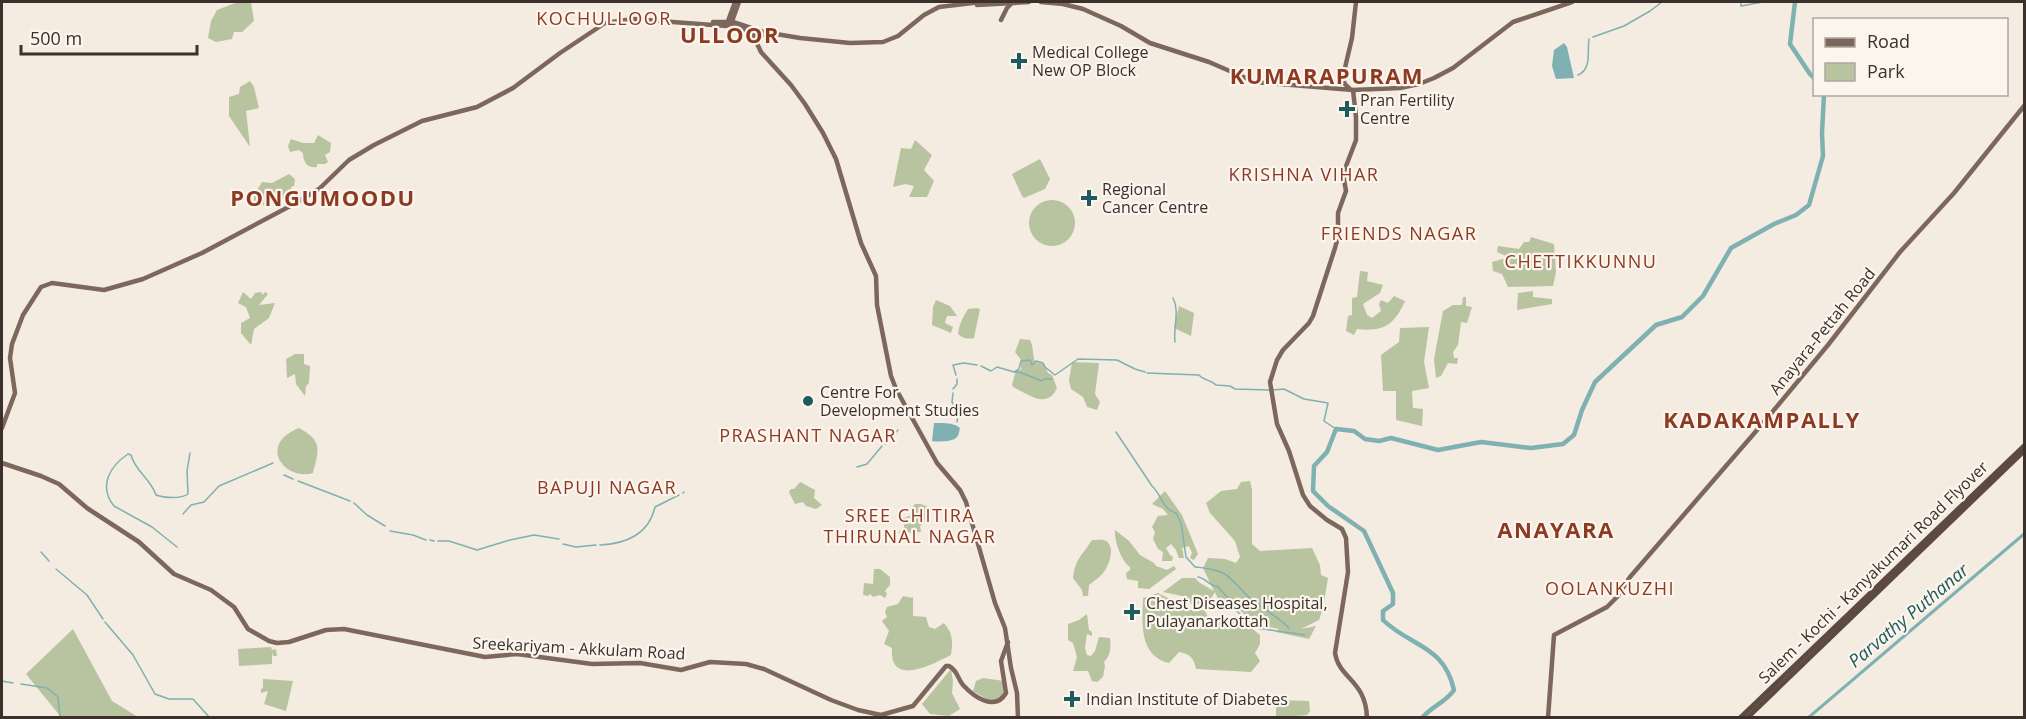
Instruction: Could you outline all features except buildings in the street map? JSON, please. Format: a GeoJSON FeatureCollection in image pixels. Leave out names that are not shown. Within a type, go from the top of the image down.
{"type":"FeatureCollection","features":[{"type":"Feature","properties":{"kind":"highway","name":"Salem - Kochi - Kanyakumari Road Flyover"},"geometry":{"type":"LineString","coordinates":[[1740,717],[2025,446]]}},
{"type":"Feature","properties":{"kind":"highway","name":"Salem - Kochi - Kanyakumari Road Flyover"},"geometry":{"type":"LineString","coordinates":[[1747,717],[2025,451]]}},
{"type":"Feature","properties":{"kind":"main road"},"geometry":{"type":"LineString","coordinates":[[731,22],[737,2]]}},
{"type":"Feature","properties":{"kind":"main road"},"geometry":{"type":"LineString","coordinates":[[742,29],[850,43],[883,42],[898,36],[928,12],[939,7],[981,2]]}},
{"type":"Feature","properties":{"kind":"main road"},"geometry":{"type":"LineString","coordinates":[[2,428],[15,393],[10,358],[12,344],[23,315],[40,287],[52,283],[104,290],[143,279],[202,253],[294,204],[325,184],[349,160],[404,129],[422,121],[483,104],[513,88],[571,43],[604,21],[622,17],[731,22],[776,38],[842,45],[884,44],[896,40],[936,11],[962,6],[1029,2]]}},
{"type":"Feature","properties":{"kind":"main road"},"geometry":{"type":"LineString","coordinates":[[1041,2],[1083,9],[1121,26],[1150,43],[1255,82],[1353,90],[1400,88],[1434,78],[1453,68],[1513,22],[1572,2]]}},
{"type":"Feature","properties":{"kind":"main road"},"geometry":{"type":"LineString","coordinates":[[1353,90],[1346,86],[1344,80],[1356,2]]}},
{"type":"Feature","properties":{"kind":"main road"},"geometry":{"type":"LineString","coordinates":[[996,4],[1000,10],[1001,20],[1012,3]]}},
{"type":"Feature","properties":{"kind":"main road"},"geometry":{"type":"LineString","coordinates":[[731,22],[755,40]]}},
{"type":"Feature","properties":{"kind":"main road"},"geometry":{"type":"LineString","coordinates":[[752,31],[761,52],[800,96],[836,158],[861,243],[876,276],[877,305],[891,376],[937,463],[960,490],[965,500],[1008,642],[1017,693],[1018,717]]}},
{"type":"Feature","properties":{"kind":"main road"},"geometry":{"type":"LineString","coordinates":[[1331,88],[1344,80]]}},
{"type":"Feature","properties":{"kind":"main road"},"geometry":{"type":"LineString","coordinates":[[1353,90],[1356,140],[1343,174],[1346,194],[1338,213],[1338,237],[1334,252],[1313,316],[1309,323],[1288,342],[1277,360],[1270,382],[1277,424],[1289,451],[1303,495],[1310,506],[1342,529],[1346,538],[1348,572],[1335,653],[1338,663],[1363,695],[1366,717]]}},
{"type":"Feature","properties":{"kind":"main road","name":"Anayara-Pettah Road"},"geometry":{"type":"LineString","coordinates":[[1548,717],[1554,635],[1607,607],[1617,597],[1630,577],[1681,516],[1742,448],[1828,345],[1900,252],[1954,193],[2025,106]]}},
{"type":"Feature","properties":{"kind":"main road","name":"Sreekariyam - Akkulam Road"},"geometry":{"type":"LineString","coordinates":[[2,463],[59,484],[87,508],[139,542],[174,574],[211,590],[234,607],[248,629],[272,643],[289,642],[326,630],[344,629],[485,657],[517,654],[592,664],[640,663],[681,670],[710,662],[746,664],[765,669],[831,700],[858,710],[881,715],[913,706],[946,666],[956,670],[961,682],[983,701],[991,703],[1003,699],[1006,693],[1001,661],[1008,642]]}},
{"type":"Feature","properties":{"kind":"green space"},"geometry":{"type":"Polygon","coordinates":[[[238,2],[251,2],[254,21],[242,32],[234,32],[232,39],[216,42],[208,38],[211,21],[217,10],[238,2]]]}},
{"type":"Feature","properties":{"kind":"green space"},"geometry":{"type":"Polygon","coordinates":[[[250,81],[254,87],[259,108],[246,111],[250,147],[229,116],[229,97],[239,94],[240,87],[250,81]]]}},
{"type":"Feature","properties":{"kind":"green space"},"geometry":{"type":"Polygon","coordinates":[[[318,135],[331,143],[330,152],[325,155],[328,162],[325,164],[311,167],[299,150],[290,152],[288,146],[291,139],[303,143],[314,143],[318,135]]]}},
{"type":"Feature","properties":{"kind":"green space"},"geometry":{"type":"Polygon","coordinates":[[[915,140],[932,155],[924,170],[934,181],[927,197],[909,197],[914,186],[905,184],[893,187],[901,148],[911,149],[915,140]]]}},
{"type":"Feature","properties":{"kind":"green space"},"geometry":{"type":"Polygon","coordinates":[[[1040,159],[1050,179],[1045,189],[1024,198],[1012,174],[1040,159]]]}},
{"type":"Feature","properties":{"kind":"green space"},"geometry":{"type":"Polygon","coordinates":[[[289,174],[295,179],[294,186],[291,187],[292,194],[268,205],[254,202],[254,195],[262,182],[272,183],[289,174]]]}},
{"type":"Feature","properties":{"kind":"green space"},"geometry":{"type":"Polygon","coordinates":[[[1052,200],[1068,207],[1075,223],[1068,239],[1052,246],[1036,239],[1029,223],[1036,207],[1052,200]]]}},
{"type":"Feature","properties":{"kind":"green space"},"geometry":{"type":"Polygon","coordinates":[[[1531,237],[1554,244],[1556,272],[1553,286],[1508,287],[1502,274],[1493,271],[1492,262],[1506,258],[1497,252],[1498,246],[1519,249],[1524,242],[1529,242],[1531,237]]]}},
{"type":"Feature","properties":{"kind":"green space"},"geometry":{"type":"Polygon","coordinates":[[[1360,271],[1368,272],[1367,281],[1383,285],[1380,293],[1363,304],[1367,315],[1372,318],[1381,311],[1379,304],[1381,300],[1388,303],[1394,296],[1405,301],[1397,316],[1387,325],[1374,329],[1357,329],[1354,335],[1346,331],[1348,316],[1352,315],[1352,298],[1357,297],[1360,271]]]}},
{"type":"Feature","properties":{"kind":"green space"},"geometry":{"type":"Polygon","coordinates":[[[1533,291],[1533,297],[1552,299],[1552,304],[1517,310],[1518,293],[1533,291]]]}},
{"type":"Feature","properties":{"kind":"green space"},"geometry":{"type":"Polygon","coordinates":[[[243,292],[251,299],[255,293],[261,292],[263,295],[265,292],[268,294],[259,305],[275,303],[269,318],[254,329],[251,345],[241,333],[241,323],[250,318],[246,307],[238,303],[243,292]]]}},
{"type":"Feature","properties":{"kind":"green space"},"geometry":{"type":"Polygon","coordinates":[[[1463,297],[1466,297],[1466,306],[1472,307],[1467,323],[1461,322],[1458,345],[1453,352],[1454,358],[1458,358],[1457,364],[1448,363],[1441,376],[1436,378],[1434,359],[1443,311],[1453,305],[1462,305],[1463,297]]]}},
{"type":"Feature","properties":{"kind":"green space"},"geometry":{"type":"Polygon","coordinates":[[[936,300],[950,306],[957,316],[947,316],[945,323],[953,327],[951,333],[932,325],[933,307],[936,300]]]}},
{"type":"Feature","properties":{"kind":"green space"},"geometry":{"type":"Polygon","coordinates":[[[1179,306],[1194,313],[1191,336],[1174,328],[1179,306]]]}},
{"type":"Feature","properties":{"kind":"green space"},"geometry":{"type":"Polygon","coordinates":[[[968,309],[980,309],[974,338],[962,337],[958,334],[963,318],[968,309]]]}},
{"type":"Feature","properties":{"kind":"green space"},"geometry":{"type":"Polygon","coordinates":[[[1429,327],[1424,362],[1429,388],[1412,391],[1413,408],[1423,409],[1422,426],[1396,420],[1396,391],[1383,391],[1381,355],[1399,342],[1400,328],[1429,327]]]}},
{"type":"Feature","properties":{"kind":"green space"},"geometry":{"type":"Polygon","coordinates":[[[1020,339],[1030,340],[1035,362],[1044,364],[1048,373],[1052,375],[1057,388],[1048,398],[1037,398],[1013,387],[1016,371],[1021,370],[1021,360],[1015,352],[1020,339]]]}},
{"type":"Feature","properties":{"kind":"green space"},"geometry":{"type":"Polygon","coordinates":[[[295,354],[304,354],[304,364],[310,366],[309,383],[306,386],[305,396],[296,384],[295,374],[287,378],[286,359],[295,354]]]}},
{"type":"Feature","properties":{"kind":"green space"},"geometry":{"type":"Polygon","coordinates":[[[1072,362],[1099,363],[1095,394],[1100,402],[1097,410],[1087,407],[1083,397],[1071,389],[1069,380],[1072,362]]]}},
{"type":"Feature","properties":{"kind":"green space"},"geometry":{"type":"Polygon","coordinates":[[[299,428],[316,442],[318,452],[313,473],[297,473],[289,470],[279,459],[277,452],[283,438],[299,428]]]}},
{"type":"Feature","properties":{"kind":"green space"},"geometry":{"type":"Polygon","coordinates":[[[1250,481],[1252,544],[1260,551],[1312,548],[1320,565],[1321,575],[1328,578],[1319,620],[1301,629],[1316,626],[1309,639],[1276,632],[1279,629],[1270,627],[1260,630],[1237,607],[1219,601],[1215,592],[1208,604],[1191,604],[1187,597],[1163,592],[1182,578],[1195,578],[1214,591],[1203,568],[1208,558],[1225,559],[1236,563],[1240,557],[1235,541],[1210,513],[1206,503],[1221,491],[1237,489],[1241,482],[1250,481]]]}},
{"type":"Feature","properties":{"kind":"green space"},"geometry":{"type":"Polygon","coordinates":[[[800,482],[815,490],[814,498],[822,505],[816,509],[806,506],[803,502],[795,504],[789,492],[800,482]]]}},
{"type":"Feature","properties":{"kind":"green space"},"geometry":{"type":"Polygon","coordinates":[[[1165,491],[1182,515],[1198,554],[1194,560],[1190,558],[1192,553],[1189,546],[1182,548],[1184,558],[1179,558],[1171,544],[1166,548],[1173,557],[1172,561],[1162,561],[1163,552],[1158,549],[1153,539],[1155,532],[1152,527],[1158,516],[1168,515],[1163,509],[1152,504],[1165,491]]]}},
{"type":"Feature","properties":{"kind":"green space"},"geometry":{"type":"Polygon","coordinates":[[[915,504],[928,507],[927,520],[920,526],[921,532],[898,533],[904,529],[904,518],[912,515],[911,509],[915,504]]]}},
{"type":"Feature","properties":{"kind":"green space"},"geometry":{"type":"Polygon","coordinates":[[[1115,530],[1129,541],[1140,555],[1156,566],[1167,570],[1174,566],[1176,569],[1149,589],[1138,588],[1138,581],[1127,579],[1126,573],[1130,567],[1119,550],[1115,530]]]}},
{"type":"Feature","properties":{"kind":"green space"},"geometry":{"type":"Polygon","coordinates":[[[1092,540],[1106,541],[1111,547],[1111,556],[1104,572],[1089,585],[1088,596],[1083,596],[1082,590],[1073,578],[1074,571],[1092,540]]]}},
{"type":"Feature","properties":{"kind":"green space"},"geometry":{"type":"Polygon","coordinates":[[[874,569],[880,569],[890,577],[890,585],[885,591],[887,594],[885,598],[880,595],[873,597],[870,594],[863,595],[864,583],[873,584],[874,569]]]}},
{"type":"Feature","properties":{"kind":"green space"},"geometry":{"type":"Polygon","coordinates":[[[1158,593],[1178,603],[1179,610],[1205,610],[1208,618],[1237,616],[1260,635],[1260,644],[1255,653],[1260,661],[1251,672],[1196,669],[1191,657],[1179,652],[1169,663],[1159,659],[1147,646],[1142,618],[1143,598],[1158,593]]]}},
{"type":"Feature","properties":{"kind":"green space"},"geometry":{"type":"Polygon","coordinates":[[[903,596],[907,599],[908,596],[913,597],[913,616],[926,617],[929,627],[935,629],[944,623],[952,638],[951,655],[914,670],[897,667],[893,660],[892,648],[884,644],[889,631],[882,621],[887,617],[885,612],[887,607],[898,604],[903,596]]]}},
{"type":"Feature","properties":{"kind":"green space"},"geometry":{"type":"Polygon","coordinates":[[[1087,614],[1092,636],[1087,634],[1085,648],[1087,655],[1091,656],[1095,651],[1099,637],[1110,638],[1110,651],[1104,662],[1103,677],[1097,682],[1092,681],[1088,671],[1073,671],[1077,657],[1073,643],[1068,640],[1068,624],[1087,614]]]}},
{"type":"Feature","properties":{"kind":"green space"},"geometry":{"type":"Polygon","coordinates":[[[73,629],[112,701],[138,717],[61,717],[26,674],[73,629]]]}},
{"type":"Feature","properties":{"kind":"green space"},"geometry":{"type":"Polygon","coordinates":[[[271,647],[272,650],[276,649],[277,656],[273,656],[272,652],[272,664],[239,666],[238,649],[271,647]]]}},
{"type":"Feature","properties":{"kind":"green space"},"geometry":{"type":"Polygon","coordinates":[[[951,669],[952,693],[960,709],[949,716],[930,714],[922,704],[951,669]]]}},
{"type":"Feature","properties":{"kind":"green space"},"geometry":{"type":"Polygon","coordinates":[[[983,678],[1004,681],[1003,694],[1000,699],[990,701],[973,691],[976,681],[983,678]]]}},
{"type":"Feature","properties":{"kind":"green space"},"geometry":{"type":"Polygon","coordinates":[[[263,679],[293,681],[286,711],[264,704],[268,691],[261,693],[263,679]]]}},
{"type":"Feature","properties":{"kind":"green space"},"geometry":{"type":"Polygon","coordinates":[[[1276,700],[1309,701],[1310,711],[1307,715],[1276,716],[1276,700]]]}},
{"type":"Feature","properties":{"kind":"water"},"geometry":{"type":"Polygon","coordinates":[[[1564,43],[1574,78],[1556,79],[1552,66],[1554,50],[1564,43]]]}},
{"type":"Feature","properties":{"kind":"water"},"geometry":{"type":"Polygon","coordinates":[[[934,423],[957,426],[960,428],[958,436],[947,441],[932,441],[934,423]]]}},
{"type":"Feature","properties":{"kind":"waterway"},"geometry":{"type":"LineString","coordinates":[[1593,37],[1624,26],[1662,2]]}},
{"type":"Feature","properties":{"kind":"waterway"},"geometry":{"type":"LineString","coordinates":[[1741,2],[1741,6],[1763,2]]}},
{"type":"Feature","properties":{"kind":"waterway"},"geometry":{"type":"LineString","coordinates":[[1795,2],[1790,44],[1813,77]]}},
{"type":"Feature","properties":{"kind":"waterway"},"geometry":{"type":"LineString","coordinates":[[1578,75],[1587,64],[1589,39]]}},
{"type":"Feature","properties":{"kind":"waterway"},"geometry":{"type":"LineString","coordinates":[[1422,718],[1454,690],[1449,675],[1435,655],[1383,620],[1383,611],[1393,604],[1393,593],[1364,531],[1328,506],[1313,491],[1314,466],[1327,452],[1336,429],[1354,431],[1365,439],[1379,441],[1391,438],[1438,450],[1481,442],[1531,448],[1563,444],[1574,435],[1595,382],[1656,325],[1682,317],[1703,296],[1731,248],[1774,224],[1796,215],[1809,205],[1823,156],[1824,96]]}},
{"type":"Feature","properties":{"kind":"waterway"},"geometry":{"type":"LineString","coordinates":[[1173,298],[1176,308],[1175,342]]}},
{"type":"Feature","properties":{"kind":"waterway"},"geometry":{"type":"LineString","coordinates":[[981,366],[991,371],[997,367],[1014,372],[1019,369],[1021,361],[1030,360],[1032,365],[1036,361],[1043,363],[1055,375],[1078,359],[1117,360],[1145,372]]}},
{"type":"Feature","properties":{"kind":"waterway"},"geometry":{"type":"LineString","coordinates":[[956,375],[953,365],[964,363],[977,365]]}},
{"type":"Feature","properties":{"kind":"waterway"},"geometry":{"type":"LineString","coordinates":[[1014,372],[1042,381],[1052,379]]}},
{"type":"Feature","properties":{"kind":"waterway"},"geometry":{"type":"LineString","coordinates":[[1147,373],[1199,375],[1216,385],[1230,386],[1235,389],[1270,390]]}},
{"type":"Feature","properties":{"kind":"waterway"},"geometry":{"type":"LineString","coordinates":[[953,389],[957,384],[957,379]]}},
{"type":"Feature","properties":{"kind":"waterway"},"geometry":{"type":"LineString","coordinates":[[1273,390],[1284,389],[1304,399],[1328,403],[1324,421],[1336,429]]}},
{"type":"Feature","properties":{"kind":"waterway"},"geometry":{"type":"LineString","coordinates":[[953,393],[952,402],[955,407],[959,407],[957,422]]}},
{"type":"Feature","properties":{"kind":"waterway"},"geometry":{"type":"LineString","coordinates":[[885,444],[898,430]]}},
{"type":"Feature","properties":{"kind":"waterway"},"geometry":{"type":"LineString","coordinates":[[1116,432],[1165,505],[1176,513],[1181,523],[1186,557],[1195,567],[1223,573],[1251,599],[1289,628]]}},
{"type":"Feature","properties":{"kind":"waterway"},"geometry":{"type":"LineString","coordinates":[[857,467],[867,464],[882,446]]}},
{"type":"Feature","properties":{"kind":"waterway"},"geometry":{"type":"LineString","coordinates":[[177,547],[152,527],[114,506],[109,499],[107,484],[111,470],[128,454],[131,455],[156,495],[172,498],[185,496],[188,494],[187,471],[190,453]]}},
{"type":"Feature","properties":{"kind":"waterway"},"geometry":{"type":"LineString","coordinates":[[183,514],[191,505],[204,502],[219,486],[273,463]]}},
{"type":"Feature","properties":{"kind":"waterway"},"geometry":{"type":"LineString","coordinates":[[284,475],[293,479]]}},
{"type":"Feature","properties":{"kind":"waterway"},"geometry":{"type":"LineString","coordinates":[[298,481],[350,501]]}},
{"type":"Feature","properties":{"kind":"waterway"},"geometry":{"type":"LineString","coordinates":[[600,545],[627,540],[635,536],[648,524],[655,507],[679,495]]}},
{"type":"Feature","properties":{"kind":"waterway"},"geometry":{"type":"LineString","coordinates":[[354,503],[367,515],[385,526]]}},
{"type":"Feature","properties":{"kind":"waterway"},"geometry":{"type":"LineString","coordinates":[[390,531],[426,540]]}},
{"type":"Feature","properties":{"kind":"waterway","name":"Parvathy Puthanar"},"geometry":{"type":"LineString","coordinates":[[1808,718],[2024,534]]}},
{"type":"Feature","properties":{"kind":"waterway"},"geometry":{"type":"LineString","coordinates":[[438,541],[449,541],[477,550],[534,535],[559,539]]}},
{"type":"Feature","properties":{"kind":"waterway"},"geometry":{"type":"LineString","coordinates":[[430,540],[434,541]]}},
{"type":"Feature","properties":{"kind":"waterway"},"geometry":{"type":"LineString","coordinates":[[563,544],[576,547],[596,545]]}},
{"type":"Feature","properties":{"kind":"waterway"},"geometry":{"type":"LineString","coordinates":[[41,552],[49,561]]}},
{"type":"Feature","properties":{"kind":"waterway"},"geometry":{"type":"LineString","coordinates":[[56,569],[87,595],[103,619]]}},
{"type":"Feature","properties":{"kind":"waterway"},"geometry":{"type":"LineString","coordinates":[[1198,577],[1217,586],[1227,597],[1233,599],[1233,608],[1257,628],[1305,635]]}},
{"type":"Feature","properties":{"kind":"waterway"},"geometry":{"type":"LineString","coordinates":[[105,622],[133,655],[155,694],[169,699],[193,699],[210,718]]}},
{"type":"Feature","properties":{"kind":"waterway"},"geometry":{"type":"LineString","coordinates":[[2,681],[13,683]]}},
{"type":"Feature","properties":{"kind":"waterway"},"geometry":{"type":"LineString","coordinates":[[21,684],[47,688],[58,697],[60,718]]}},
{"type":"Feature","properties":{"kind":"place","name":"Medical College New OP Block"},"geometry":{"type":"Point","coordinates":[1019,61]}},
{"type":"Feature","properties":{"kind":"place","name":"Pran Fertility Centre"},"geometry":{"type":"Point","coordinates":[1347,109]}},
{"type":"Feature","properties":{"kind":"place","name":"Regional Cancer Centre"},"geometry":{"type":"Point","coordinates":[1089,198]}},
{"type":"Feature","properties":{"kind":"place","name":"Centre For Development Studies"},"geometry":{"type":"Point","coordinates":[808,401]}},
{"type":"Feature","properties":{"kind":"place","name":"Chest Diseases Hospital, Pulayanarkottah"},"geometry":{"type":"Point","coordinates":[1132,612]}},
{"type":"Feature","properties":{"kind":"place","name":"Indian Institute of Diabetes"},"geometry":{"type":"Point","coordinates":[1072,699]}},
{"type":"Feature","properties":{"kind":"district","name":"KOCHULLOOR"},"geometry":{"type":"Point","coordinates":[604,18]}},
{"type":"Feature","properties":{"kind":"district","name":"ULLOOR"},"geometry":{"type":"Point","coordinates":[730,34]}},
{"type":"Feature","properties":{"kind":"district","name":"KUMARAPURAM"},"geometry":{"type":"Point","coordinates":[1327,75]}},
{"type":"Feature","properties":{"kind":"district","name":"KRISHNA VIHAR"},"geometry":{"type":"Point","coordinates":[1304,174]}},
{"type":"Feature","properties":{"kind":"district","name":"PONGUMOODU"},"geometry":{"type":"Point","coordinates":[323,197]}},
{"type":"Feature","properties":{"kind":"district","name":"FRIENDS NAGAR"},"geometry":{"type":"Point","coordinates":[1399,233]}},
{"type":"Feature","properties":{"kind":"district","name":"CHETTIKKUNNU"},"geometry":{"type":"Point","coordinates":[1581,261]}},
{"type":"Feature","properties":{"kind":"district","name":"KADAKAMPALLY"},"geometry":{"type":"Point","coordinates":[1762,419]}},
{"type":"Feature","properties":{"kind":"district","name":"PRASHANT NAGAR"},"geometry":{"type":"Point","coordinates":[808,435]}},
{"type":"Feature","properties":{"kind":"district","name":"BAPUJI NAGAR"},"geometry":{"type":"Point","coordinates":[607,487]}},
{"type":"Feature","properties":{"kind":"district","name":"SREE CHITIRA THIRUNAL NAGAR"},"geometry":{"type":"Point","coordinates":[910,525]}},
{"type":"Feature","properties":{"kind":"district","name":"ANAYARA"},"geometry":{"type":"Point","coordinates":[1556,529]}},
{"type":"Feature","properties":{"kind":"district","name":"OOLANKUZHI"},"geometry":{"type":"Point","coordinates":[1610,588]}}]}
